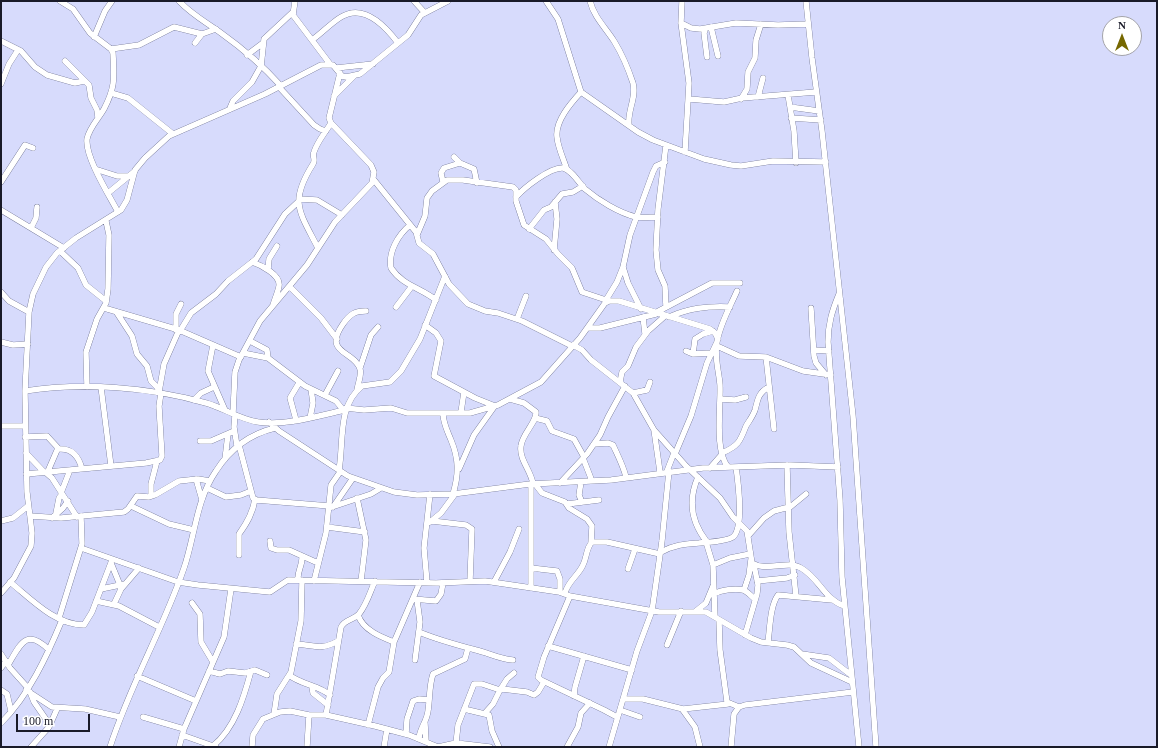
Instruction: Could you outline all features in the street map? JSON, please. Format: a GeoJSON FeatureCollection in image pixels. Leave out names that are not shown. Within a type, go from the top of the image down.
{"type":"FeatureCollection","features":[{"type":"Feature","properties":{"kind":"street"},"geometry":{"type":"LineString","coordinates":[[60,1],[76,12],[81,21],[94,37],[111,49],[139,45],[174,26],[202,34]]}},
{"type":"Feature","properties":{"kind":"street"},"geometry":{"type":"LineString","coordinates":[[104,1],[105,11]]}},
{"type":"Feature","properties":{"kind":"street"},"geometry":{"type":"LineString","coordinates":[[94,37],[105,11],[112,1]]}},
{"type":"Feature","properties":{"kind":"street"},"geometry":{"type":"LineString","coordinates":[[179,1],[261,66],[314,125],[326,131]]}},
{"type":"Feature","properties":{"kind":"street"},"geometry":{"type":"LineString","coordinates":[[295,1],[293,12],[296,20],[330,64],[346,77],[354,76]]}},
{"type":"Feature","properties":{"kind":"street"},"geometry":{"type":"LineString","coordinates":[[414,1],[425,13]]}},
{"type":"Feature","properties":{"kind":"street"},"geometry":{"type":"LineString","coordinates":[[334,96],[354,76],[374,64],[408,35],[421,15],[448,1]]}},
{"type":"Feature","properties":{"kind":"street"},"geometry":{"type":"LineString","coordinates":[[590,1],[596,17],[625,60],[633,83],[633,94],[628,118],[629,125]]}},
{"type":"Feature","properties":{"kind":"street"},"geometry":{"type":"LineString","coordinates":[[682,1],[681,23],[689,83],[685,152]]}},
{"type":"Feature","properties":{"kind":"street"},"geometry":{"type":"LineString","coordinates":[[806,1],[816,92],[826,162],[853,416],[876,747]]}},
{"type":"Feature","properties":{"kind":"street"},"geometry":{"type":"LineString","coordinates":[[547,2],[558,19],[581,92],[653,140],[704,159],[731,165],[741,166],[773,161],[796,163],[826,162]]}},
{"type":"Feature","properties":{"kind":"street"},"geometry":{"type":"LineString","coordinates":[[247,55],[263,42],[282,21],[293,12]]}},
{"type":"Feature","properties":{"kind":"street"},"geometry":{"type":"LineString","coordinates":[[312,40],[343,16],[359,13],[377,21],[398,43]]}},
{"type":"Feature","properties":{"kind":"street"},"geometry":{"type":"LineString","coordinates":[[681,23],[699,28],[709,28],[736,23],[808,24]]}},
{"type":"Feature","properties":{"kind":"street"},"geometry":{"type":"LineString","coordinates":[[741,99],[748,88],[748,72],[755,58],[756,40],[761,24]]}},
{"type":"Feature","properties":{"kind":"street"},"geometry":{"type":"LineString","coordinates":[[699,28],[699,34],[704,38]]}},
{"type":"Feature","properties":{"kind":"street"},"geometry":{"type":"LineString","coordinates":[[707,57],[704,33],[709,28]]}},
{"type":"Feature","properties":{"kind":"street"},"geometry":{"type":"LineString","coordinates":[[709,28],[718,56]]}},
{"type":"Feature","properties":{"kind":"street"},"geometry":{"type":"LineString","coordinates":[[195,43],[202,34],[216,29]]}},
{"type":"Feature","properties":{"kind":"street"},"geometry":{"type":"LineString","coordinates":[[1,41],[18,50],[47,75],[75,82],[84,81]]}},
{"type":"Feature","properties":{"kind":"street"},"geometry":{"type":"LineString","coordinates":[[230,108],[233,101],[252,82],[261,66],[263,42]]}},
{"type":"Feature","properties":{"kind":"street"},"geometry":{"type":"LineString","coordinates":[[111,49],[115,82],[111,93],[87,137],[90,157],[118,212]]}},
{"type":"Feature","properties":{"kind":"street"},"geometry":{"type":"LineString","coordinates":[[1,84],[9,64],[18,50]]}},
{"type":"Feature","properties":{"kind":"street"},"geometry":{"type":"LineString","coordinates":[[65,61],[73,67],[90,88],[91,98],[97,110],[98,118]]}},
{"type":"Feature","properties":{"kind":"street"},"geometry":{"type":"LineString","coordinates":[[108,193],[173,134],[280,87],[321,65],[330,64]]}},
{"type":"Feature","properties":{"kind":"street"},"geometry":{"type":"LineString","coordinates":[[336,68],[374,64]]}},
{"type":"Feature","properties":{"kind":"street"},"geometry":{"type":"LineString","coordinates":[[340,73],[329,114],[332,123],[371,165],[374,172],[374,180],[417,234],[419,243],[433,254],[449,284],[468,304],[485,311],[498,313],[517,319],[582,350],[591,360],[633,393],[654,430],[690,470],[720,498],[738,522],[747,531],[750,556],[749,575],[744,590]]}},
{"type":"Feature","properties":{"kind":"street"},"geometry":{"type":"LineString","coordinates":[[758,95],[764,78]]}},
{"type":"Feature","properties":{"kind":"street"},"geometry":{"type":"LineString","coordinates":[[748,88],[758,95]]}},
{"type":"Feature","properties":{"kind":"street"},"geometry":{"type":"LineString","coordinates":[[581,92],[565,112],[557,132],[557,140],[567,170],[582,186],[611,206],[626,214],[637,217],[658,218]]}},
{"type":"Feature","properties":{"kind":"street"},"geometry":{"type":"LineString","coordinates":[[689,99],[711,102],[741,99],[758,95],[788,95],[816,92]]}},
{"type":"Feature","properties":{"kind":"street"},"geometry":{"type":"LineString","coordinates":[[111,93],[128,98],[173,134]]}},
{"type":"Feature","properties":{"kind":"street"},"geometry":{"type":"LineString","coordinates":[[788,95],[796,163]]}},
{"type":"Feature","properties":{"kind":"street"},"geometry":{"type":"LineString","coordinates":[[790,107],[819,112]]}},
{"type":"Feature","properties":{"kind":"street"},"geometry":{"type":"LineString","coordinates":[[791,118],[820,120]]}},
{"type":"Feature","properties":{"kind":"street"},"geometry":{"type":"LineString","coordinates":[[318,248],[305,225],[299,207],[300,187],[314,163],[313,152],[332,123]]}},
{"type":"Feature","properties":{"kind":"street"},"geometry":{"type":"LineString","coordinates":[[1,182],[25,145],[33,148]]}},
{"type":"Feature","properties":{"kind":"street"},"geometry":{"type":"LineString","coordinates":[[666,145],[658,218],[657,256],[658,270],[665,286],[666,307]]}},
{"type":"Feature","properties":{"kind":"street"},"geometry":{"type":"LineString","coordinates":[[454,157],[460,163],[474,169],[477,183]]}},
{"type":"Feature","properties":{"kind":"street"},"geometry":{"type":"LineString","coordinates":[[25,391],[101,387],[160,391],[194,400],[252,420],[269,422],[310,418],[345,410],[391,408],[407,413],[443,413],[477,412],[495,406],[541,382],[588,328],[608,300],[623,267],[630,235],[655,168],[665,162]]}},
{"type":"Feature","properties":{"kind":"street"},"geometry":{"type":"LineString","coordinates":[[443,182],[441,173],[444,168],[460,163]]}},
{"type":"Feature","properties":{"kind":"street"},"geometry":{"type":"LineString","coordinates":[[516,197],[543,176],[561,168],[567,170]]}},
{"type":"Feature","properties":{"kind":"street"},"geometry":{"type":"LineString","coordinates":[[95,169],[117,176],[127,176]]}},
{"type":"Feature","properties":{"kind":"street"},"geometry":{"type":"LineString","coordinates":[[1,593],[10,582],[31,546],[32,533],[28,506],[26,474],[25,391],[29,312],[33,294],[46,267],[62,250],[76,238],[118,212],[127,200],[135,170]]}},
{"type":"Feature","properties":{"kind":"street"},"geometry":{"type":"LineString","coordinates":[[240,555],[239,534],[245,527],[253,510],[255,499],[251,491],[234,431],[235,372],[260,321],[290,287],[342,215],[374,180]]}},
{"type":"Feature","properties":{"kind":"street"},"geometry":{"type":"LineString","coordinates":[[417,234],[426,216],[427,198],[432,191],[447,180],[463,180],[513,187],[516,190],[516,197],[524,225],[546,240],[572,268],[580,291],[608,300],[619,301],[713,331]]}},
{"type":"Feature","properties":{"kind":"street"},"geometry":{"type":"LineString","coordinates":[[529,229],[544,210],[551,207],[562,194],[574,192],[582,186]]}},
{"type":"Feature","properties":{"kind":"street"},"geometry":{"type":"LineString","coordinates":[[151,496],[151,484],[157,461],[162,456],[159,406],[164,364],[178,330],[191,313],[252,262],[272,236],[285,214],[299,200],[317,200],[342,215]]}},
{"type":"Feature","properties":{"kind":"street"},"geometry":{"type":"LineString","coordinates":[[554,250],[557,219],[555,202]]}},
{"type":"Feature","properties":{"kind":"street"},"geometry":{"type":"LineString","coordinates":[[30,228],[36,218],[37,207]]}},
{"type":"Feature","properties":{"kind":"street"},"geometry":{"type":"LineString","coordinates":[[1,210],[62,250],[78,268],[86,285],[106,301]]}},
{"type":"Feature","properties":{"kind":"street"},"geometry":{"type":"LineString","coordinates":[[87,387],[86,352],[93,330],[106,301],[109,235],[106,220]]}},
{"type":"Feature","properties":{"kind":"street"},"geometry":{"type":"LineString","coordinates":[[410,225],[399,236],[395,244],[390,265],[395,275],[401,280],[436,300]]}},
{"type":"Feature","properties":{"kind":"street"},"geometry":{"type":"LineString","coordinates":[[268,270],[269,260],[277,246]]}},
{"type":"Feature","properties":{"kind":"street"},"geometry":{"type":"LineString","coordinates":[[252,262],[268,270],[279,283],[273,307]]}},
{"type":"Feature","properties":{"kind":"street"},"geometry":{"type":"LineString","coordinates":[[623,267],[628,283],[644,317],[645,334]]}},
{"type":"Feature","properties":{"kind":"street"},"geometry":{"type":"LineString","coordinates":[[356,390],[369,384],[385,384],[394,380],[410,359],[445,276]]}},
{"type":"Feature","properties":{"kind":"street"},"geometry":{"type":"LineString","coordinates":[[588,328],[600,328],[656,314],[666,307],[712,283],[740,283]]}},
{"type":"Feature","properties":{"kind":"street"},"geometry":{"type":"LineString","coordinates":[[396,307],[412,286]]}},
{"type":"Feature","properties":{"kind":"street"},"geometry":{"type":"LineString","coordinates":[[290,287],[321,318],[337,339]]}},
{"type":"Feature","properties":{"kind":"street"},"geometry":{"type":"LineString","coordinates":[[609,747],[617,717],[652,611],[660,553],[668,471],[691,416],[711,353],[717,342],[737,290]]}},
{"type":"Feature","properties":{"kind":"street"},"geometry":{"type":"LineString","coordinates":[[1,292],[8,301],[29,312]]}},
{"type":"Feature","properties":{"kind":"street"},"geometry":{"type":"LineString","coordinates":[[840,294],[831,311],[828,327],[829,375],[838,467],[844,606],[859,747]]}},
{"type":"Feature","properties":{"kind":"street"},"geometry":{"type":"LineString","coordinates":[[517,319],[526,296]]}},
{"type":"Feature","properties":{"kind":"street"},"geometry":{"type":"LineString","coordinates":[[178,330],[176,314],[181,304]]}},
{"type":"Feature","properties":{"kind":"street"},"geometry":{"type":"LineString","coordinates":[[620,382],[622,372],[628,366],[636,347],[645,334],[667,317],[690,309],[703,307],[730,307]]}},
{"type":"Feature","properties":{"kind":"street"},"geometry":{"type":"LineString","coordinates":[[104,308],[116,313],[178,330],[213,345],[242,355],[268,358],[299,383],[324,394],[345,410]]}},
{"type":"Feature","properties":{"kind":"street"},"geometry":{"type":"LineString","coordinates":[[811,308],[816,363],[829,375]]}},
{"type":"Feature","properties":{"kind":"street"},"geometry":{"type":"LineString","coordinates":[[314,581],[327,527],[332,483],[340,471],[345,410],[356,390],[361,375],[360,368],[357,363],[342,353],[337,345],[337,339],[339,330],[351,314],[366,311]]}},
{"type":"Feature","properties":{"kind":"street"},"geometry":{"type":"LineString","coordinates":[[116,313],[132,336],[137,354],[147,366],[151,381],[160,391]]}},
{"type":"Feature","properties":{"kind":"street"},"geometry":{"type":"LineString","coordinates":[[425,325],[436,333],[441,341],[434,376],[495,406]]}},
{"type":"Feature","properties":{"kind":"street"},"geometry":{"type":"LineString","coordinates":[[360,368],[371,335],[378,327]]}},
{"type":"Feature","properties":{"kind":"street"},"geometry":{"type":"LineString","coordinates":[[713,331],[717,342],[716,363],[720,398],[722,453],[728,467]]}},
{"type":"Feature","properties":{"kind":"street"},"geometry":{"type":"LineString","coordinates":[[693,354],[695,339],[703,334],[713,331]]}},
{"type":"Feature","properties":{"kind":"street"},"geometry":{"type":"LineString","coordinates":[[250,341],[267,350],[268,358]]}},
{"type":"Feature","properties":{"kind":"street"},"geometry":{"type":"LineString","coordinates":[[1,342],[13,345],[28,344]]}},
{"type":"Feature","properties":{"kind":"street"},"geometry":{"type":"LineString","coordinates":[[717,342],[739,356],[766,357],[813,373],[829,375]]}},
{"type":"Feature","properties":{"kind":"street"},"geometry":{"type":"LineString","coordinates":[[213,345],[208,371],[224,410]]}},
{"type":"Feature","properties":{"kind":"street"},"geometry":{"type":"LineString","coordinates":[[814,350],[829,351]]}},
{"type":"Feature","properties":{"kind":"street"},"geometry":{"type":"LineString","coordinates":[[686,351],[693,354],[711,353]]}},
{"type":"Feature","properties":{"kind":"street"},"geometry":{"type":"LineString","coordinates":[[766,357],[774,428]]}},
{"type":"Feature","properties":{"kind":"street"},"geometry":{"type":"LineString","coordinates":[[813,373],[815,358]]}},
{"type":"Feature","properties":{"kind":"street"},"geometry":{"type":"LineString","coordinates":[[313,401],[324,394],[338,371]]}},
{"type":"Feature","properties":{"kind":"street"},"geometry":{"type":"LineString","coordinates":[[633,393],[647,390],[650,382]]}},
{"type":"Feature","properties":{"kind":"street"},"geometry":{"type":"LineString","coordinates":[[296,420],[290,398],[299,383]]}},
{"type":"Feature","properties":{"kind":"street"},"geometry":{"type":"LineString","coordinates":[[560,483],[584,458],[603,431],[608,417],[625,386]]}},
{"type":"Feature","properties":{"kind":"street"},"geometry":{"type":"LineString","coordinates":[[101,387],[111,466]]}},
{"type":"Feature","properties":{"kind":"street"},"geometry":{"type":"LineString","coordinates":[[194,400],[201,393],[214,387]]}},
{"type":"Feature","properties":{"kind":"street"},"geometry":{"type":"LineString","coordinates":[[710,468],[722,453],[733,447],[741,440],[753,415],[758,397],[769,387]]}},
{"type":"Feature","properties":{"kind":"street"},"geometry":{"type":"LineString","coordinates":[[310,418],[313,401],[311,389]]}},
{"type":"Feature","properties":{"kind":"street"},"geometry":{"type":"LineString","coordinates":[[460,412],[464,392]]}},
{"type":"Feature","properties":{"kind":"street"},"geometry":{"type":"LineString","coordinates":[[720,398],[735,400],[746,397]]}},
{"type":"Feature","properties":{"kind":"street"},"geometry":{"type":"LineString","coordinates":[[510,399],[534,409],[536,415],[524,435],[520,450],[520,454],[532,476],[533,484],[531,588]]}},
{"type":"Feature","properties":{"kind":"street"},"geometry":{"type":"LineString","coordinates":[[224,410],[234,404]]}},
{"type":"Feature","properties":{"kind":"street"},"geometry":{"type":"LineString","coordinates":[[458,471],[474,435],[495,406]]}},
{"type":"Feature","properties":{"kind":"street"},"geometry":{"type":"LineString","coordinates":[[429,523],[441,513],[454,494],[458,471],[458,462],[445,427],[443,413]]}},
{"type":"Feature","properties":{"kind":"street"},"geometry":{"type":"LineString","coordinates":[[535,418],[547,421],[552,431],[574,440],[584,458],[592,481]]}},
{"type":"Feature","properties":{"kind":"street"},"geometry":{"type":"LineString","coordinates":[[269,422],[275,428],[353,478],[381,488],[417,495],[454,494],[533,484],[581,482],[668,471],[710,468],[787,465],[838,467]]}},
{"type":"Feature","properties":{"kind":"street"},"geometry":{"type":"LineString","coordinates":[[1,426],[25,426]]}},
{"type":"Feature","properties":{"kind":"street"},"geometry":{"type":"LineString","coordinates":[[110,747],[120,717],[184,568],[202,500],[210,481],[225,459],[238,446],[257,433],[275,428]]}},
{"type":"Feature","properties":{"kind":"street"},"geometry":{"type":"LineString","coordinates":[[654,430],[660,472]]}},
{"type":"Feature","properties":{"kind":"street"},"geometry":{"type":"LineString","coordinates":[[200,441],[208,442],[234,431]]}},
{"type":"Feature","properties":{"kind":"street"},"geometry":{"type":"LineString","coordinates":[[225,459],[228,434]]}},
{"type":"Feature","properties":{"kind":"street"},"geometry":{"type":"LineString","coordinates":[[25,437],[46,436],[58,448],[70,450],[78,458],[82,469]]}},
{"type":"Feature","properties":{"kind":"street"},"geometry":{"type":"LineString","coordinates":[[594,444],[608,442],[613,445],[616,455],[623,463],[626,477]]}},
{"type":"Feature","properties":{"kind":"street"},"geometry":{"type":"LineString","coordinates":[[46,472],[58,448]]}},
{"type":"Feature","properties":{"kind":"street"},"geometry":{"type":"LineString","coordinates":[[1,723],[28,690],[49,650],[61,619],[81,548],[79,517],[52,478],[26,453]]}},
{"type":"Feature","properties":{"kind":"street"},"geometry":{"type":"LineString","coordinates":[[26,474],[157,461]]}},
{"type":"Feature","properties":{"kind":"street"},"geometry":{"type":"LineString","coordinates":[[787,465],[789,532],[795,575],[796,596]]}},
{"type":"Feature","properties":{"kind":"street"},"geometry":{"type":"LineString","coordinates":[[591,543],[602,541],[660,553],[681,544],[730,538],[737,532],[738,522],[736,467]]}},
{"type":"Feature","properties":{"kind":"street"},"geometry":{"type":"LineString","coordinates":[[54,516],[70,470]]}},
{"type":"Feature","properties":{"kind":"street"},"geometry":{"type":"LineString","coordinates":[[698,477],[692,491],[692,515],[698,530],[707,542],[713,565],[714,594],[720,650],[728,704],[734,714]]}},
{"type":"Feature","properties":{"kind":"street"},"geometry":{"type":"LineString","coordinates":[[330,507],[353,478]]}},
{"type":"Feature","properties":{"kind":"street"},"geometry":{"type":"LineString","coordinates":[[30,516],[79,517],[124,512],[131,506],[137,496],[151,496],[178,481],[196,479],[210,481]]}},
{"type":"Feature","properties":{"kind":"street"},"geometry":{"type":"LineString","coordinates":[[196,479],[202,500]]}},
{"type":"Feature","properties":{"kind":"street"},"geometry":{"type":"LineString","coordinates":[[581,482],[580,495],[582,502]]}},
{"type":"Feature","properties":{"kind":"street"},"geometry":{"type":"LineString","coordinates":[[533,484],[542,493],[567,504],[600,500]]}},
{"type":"Feature","properties":{"kind":"street"},"geometry":{"type":"LineString","coordinates":[[207,488],[229,497],[251,491]]}},
{"type":"Feature","properties":{"kind":"street"},"geometry":{"type":"LineString","coordinates":[[255,499],[268,502],[330,507],[381,488]]}},
{"type":"Feature","properties":{"kind":"street"},"geometry":{"type":"LineString","coordinates":[[427,582],[424,548],[429,523],[430,494]]}},
{"type":"Feature","properties":{"kind":"street"},"geometry":{"type":"LineString","coordinates":[[748,536],[764,518],[774,511],[789,507],[806,494]]}},
{"type":"Feature","properties":{"kind":"street"},"geometry":{"type":"LineString","coordinates":[[357,498],[366,540],[361,581]]}},
{"type":"Feature","properties":{"kind":"street"},"geometry":{"type":"LineString","coordinates":[[54,516],[68,501]]}},
{"type":"Feature","properties":{"kind":"street"},"geometry":{"type":"LineString","coordinates":[[567,504],[569,508],[590,523],[592,530],[591,543],[588,548],[584,564],[569,582],[538,672],[538,677],[544,682],[617,717]]}},
{"type":"Feature","properties":{"kind":"street"},"geometry":{"type":"LineString","coordinates":[[1,521],[13,518],[28,506]]}},
{"type":"Feature","properties":{"kind":"street"},"geometry":{"type":"LineString","coordinates":[[131,506],[168,524],[194,530]]}},
{"type":"Feature","properties":{"kind":"street"},"geometry":{"type":"LineString","coordinates":[[429,523],[466,525],[472,529],[470,581]]}},
{"type":"Feature","properties":{"kind":"street"},"geometry":{"type":"LineString","coordinates":[[327,527],[365,532]]}},
{"type":"Feature","properties":{"kind":"street"},"geometry":{"type":"LineString","coordinates":[[494,582],[510,552],[519,529]]}},
{"type":"Feature","properties":{"kind":"street"},"geometry":{"type":"LineString","coordinates":[[270,541],[271,548],[273,550],[289,550],[318,563]]}},
{"type":"Feature","properties":{"kind":"street"},"geometry":{"type":"LineString","coordinates":[[81,548],[111,561],[139,568],[178,582],[231,589],[270,592],[281,583],[288,580],[443,583],[470,581],[494,582],[652,611],[706,612],[745,635],[768,642],[787,644],[802,654],[811,664],[852,682]]}},
{"type":"Feature","properties":{"kind":"street"},"geometry":{"type":"LineString","coordinates":[[628,569],[635,549]]}},
{"type":"Feature","properties":{"kind":"street"},"geometry":{"type":"LineString","coordinates":[[274,714],[277,694],[289,675],[301,621],[300,580],[298,574],[302,566],[302,556]]}},
{"type":"Feature","properties":{"kind":"street"},"geometry":{"type":"LineString","coordinates":[[713,565],[730,558],[750,556]]}},
{"type":"Feature","properties":{"kind":"street"},"geometry":{"type":"LineString","coordinates":[[745,635],[755,600],[757,580],[754,565],[750,556]]}},
{"type":"Feature","properties":{"kind":"street"},"geometry":{"type":"LineString","coordinates":[[10,582],[38,605],[68,623],[84,624],[96,601],[111,561]]}},
{"type":"Feature","properties":{"kind":"street"},"geometry":{"type":"LineString","coordinates":[[111,561],[122,584]]}},
{"type":"Feature","properties":{"kind":"street"},"geometry":{"type":"LineString","coordinates":[[754,565],[793,566],[801,568],[810,575],[832,600],[844,606]]}},
{"type":"Feature","properties":{"kind":"street"},"geometry":{"type":"LineString","coordinates":[[114,604],[122,584],[139,568]]}},
{"type":"Feature","properties":{"kind":"street"},"geometry":{"type":"LineString","coordinates":[[531,568],[557,571],[565,594]]}},
{"type":"Feature","properties":{"kind":"street"},"geometry":{"type":"LineString","coordinates":[[757,580],[786,578],[795,575]]}},
{"type":"Feature","properties":{"kind":"street"},"geometry":{"type":"LineString","coordinates":[[326,715],[338,641],[343,623],[358,615],[366,603],[375,581]]}},
{"type":"Feature","properties":{"kind":"street"},"geometry":{"type":"LineString","coordinates":[[368,724],[378,686],[389,672],[394,642],[415,599],[420,582]]}},
{"type":"Feature","properties":{"kind":"street"},"geometry":{"type":"LineString","coordinates":[[415,599],[436,601],[441,594],[443,583]]}},
{"type":"Feature","properties":{"kind":"street"},"geometry":{"type":"LineString","coordinates":[[101,589],[122,584]]}},
{"type":"Feature","properties":{"kind":"street"},"geometry":{"type":"LineString","coordinates":[[696,611],[706,603],[714,584]]}},
{"type":"Feature","properties":{"kind":"street"},"geometry":{"type":"LineString","coordinates":[[179,747],[183,732],[227,628],[231,589]]}},
{"type":"Feature","properties":{"kind":"street"},"geometry":{"type":"LineString","coordinates":[[714,594],[722,590],[744,590],[755,600]]}},
{"type":"Feature","properties":{"kind":"street"},"geometry":{"type":"LineString","coordinates":[[768,642],[776,598],[778,595],[783,594],[807,599],[832,600]]}},
{"type":"Feature","properties":{"kind":"street"},"geometry":{"type":"LineString","coordinates":[[415,599],[419,609],[419,632],[415,660]]}},
{"type":"Feature","properties":{"kind":"street"},"geometry":{"type":"LineString","coordinates":[[96,601],[114,604],[159,627]]}},
{"type":"Feature","properties":{"kind":"street"},"geometry":{"type":"LineString","coordinates":[[192,603],[200,614],[200,642],[213,662]]}},
{"type":"Feature","properties":{"kind":"street"},"geometry":{"type":"LineString","coordinates":[[667,645],[681,611]]}},
{"type":"Feature","properties":{"kind":"street"},"geometry":{"type":"LineString","coordinates":[[358,615],[366,628],[394,642]]}},
{"type":"Feature","properties":{"kind":"street"},"geometry":{"type":"LineString","coordinates":[[419,632],[455,646],[468,648],[497,658],[512,660]]}},
{"type":"Feature","properties":{"kind":"street"},"geometry":{"type":"LineString","coordinates":[[1,668],[7,663],[17,648],[28,639],[41,641],[49,650]]}},
{"type":"Feature","properties":{"kind":"street"},"geometry":{"type":"LineString","coordinates":[[325,647],[338,641]]}},
{"type":"Feature","properties":{"kind":"street"},"geometry":{"type":"LineString","coordinates":[[296,644],[337,648]]}},
{"type":"Feature","properties":{"kind":"street"},"geometry":{"type":"LineString","coordinates":[[548,646],[632,670]]}},
{"type":"Feature","properties":{"kind":"street"},"geometry":{"type":"LineString","coordinates":[[419,738],[428,713],[430,681],[433,674],[438,670],[465,659],[468,648]]}},
{"type":"Feature","properties":{"kind":"street"},"geometry":{"type":"LineString","coordinates":[[1,654],[28,690],[34,702],[50,725]]}},
{"type":"Feature","properties":{"kind":"street"},"geometry":{"type":"LineString","coordinates":[[802,654],[829,658],[851,675]]}},
{"type":"Feature","properties":{"kind":"street"},"geometry":{"type":"LineString","coordinates":[[574,696],[575,687],[584,656]]}},
{"type":"Feature","properties":{"kind":"street"},"geometry":{"type":"LineString","coordinates":[[209,671],[220,674],[228,671],[245,673],[259,671],[267,675]]}},
{"type":"Feature","properties":{"kind":"street"},"geometry":{"type":"LineString","coordinates":[[143,717],[215,746],[223,738],[230,727],[251,671]]}},
{"type":"Feature","properties":{"kind":"street"},"geometry":{"type":"LineString","coordinates":[[485,713],[493,704],[507,679],[514,673]]}},
{"type":"Feature","properties":{"kind":"street"},"geometry":{"type":"LineString","coordinates":[[289,675],[300,682],[324,690],[330,694]]}},
{"type":"Feature","properties":{"kind":"street"},"geometry":{"type":"LineString","coordinates":[[137,676],[196,701]]}},
{"type":"Feature","properties":{"kind":"street"},"geometry":{"type":"LineString","coordinates":[[456,743],[458,725],[472,687],[475,683],[501,690],[526,692],[534,695],[538,692],[544,682]]}},
{"type":"Feature","properties":{"kind":"street"},"geometry":{"type":"LineString","coordinates":[[312,687],[313,693],[328,705]]}},
{"type":"Feature","properties":{"kind":"street"},"geometry":{"type":"LineString","coordinates":[[1,690],[7,694],[11,711]]}},
{"type":"Feature","properties":{"kind":"street"},"geometry":{"type":"LineString","coordinates":[[28,690],[52,708],[85,709],[120,717]]}},
{"type":"Feature","properties":{"kind":"street"},"geometry":{"type":"LineString","coordinates":[[731,747],[734,714],[739,708],[745,705],[853,692]]}},
{"type":"Feature","properties":{"kind":"street"},"geometry":{"type":"LineString","coordinates":[[406,734],[407,719],[413,701],[419,699],[429,700]]}},
{"type":"Feature","properties":{"kind":"street"},"geometry":{"type":"LineString","coordinates":[[623,699],[643,699],[682,709],[728,704],[739,708]]}},
{"type":"Feature","properties":{"kind":"street"},"geometry":{"type":"LineString","coordinates":[[567,747],[578,727],[581,713],[590,703]]}},
{"type":"Feature","properties":{"kind":"street"},"geometry":{"type":"LineString","coordinates":[[31,747],[50,725],[57,709]]}},
{"type":"Feature","properties":{"kind":"street"},"geometry":{"type":"LineString","coordinates":[[464,709],[489,715],[492,731],[499,747]]}},
{"type":"Feature","properties":{"kind":"street"},"geometry":{"type":"LineString","coordinates":[[682,709],[695,727],[700,747]]}},
{"type":"Feature","properties":{"kind":"street"},"geometry":{"type":"LineString","coordinates":[[252,747],[253,735],[258,724],[263,719],[274,714],[290,710],[309,715],[326,715],[368,724],[419,738],[438,747],[456,743],[490,747]]}},
{"type":"Feature","properties":{"kind":"street"},"geometry":{"type":"LineString","coordinates":[[620,710],[640,717]]}},
{"type":"Feature","properties":{"kind":"street"},"geometry":{"type":"LineString","coordinates":[[307,747],[309,715]]}},
{"type":"Feature","properties":{"kind":"street"},"geometry":{"type":"LineString","coordinates":[[424,722],[426,741]]}},
{"type":"Feature","properties":{"kind":"street"},"geometry":{"type":"LineString","coordinates":[[384,747],[387,729]]}}]}
